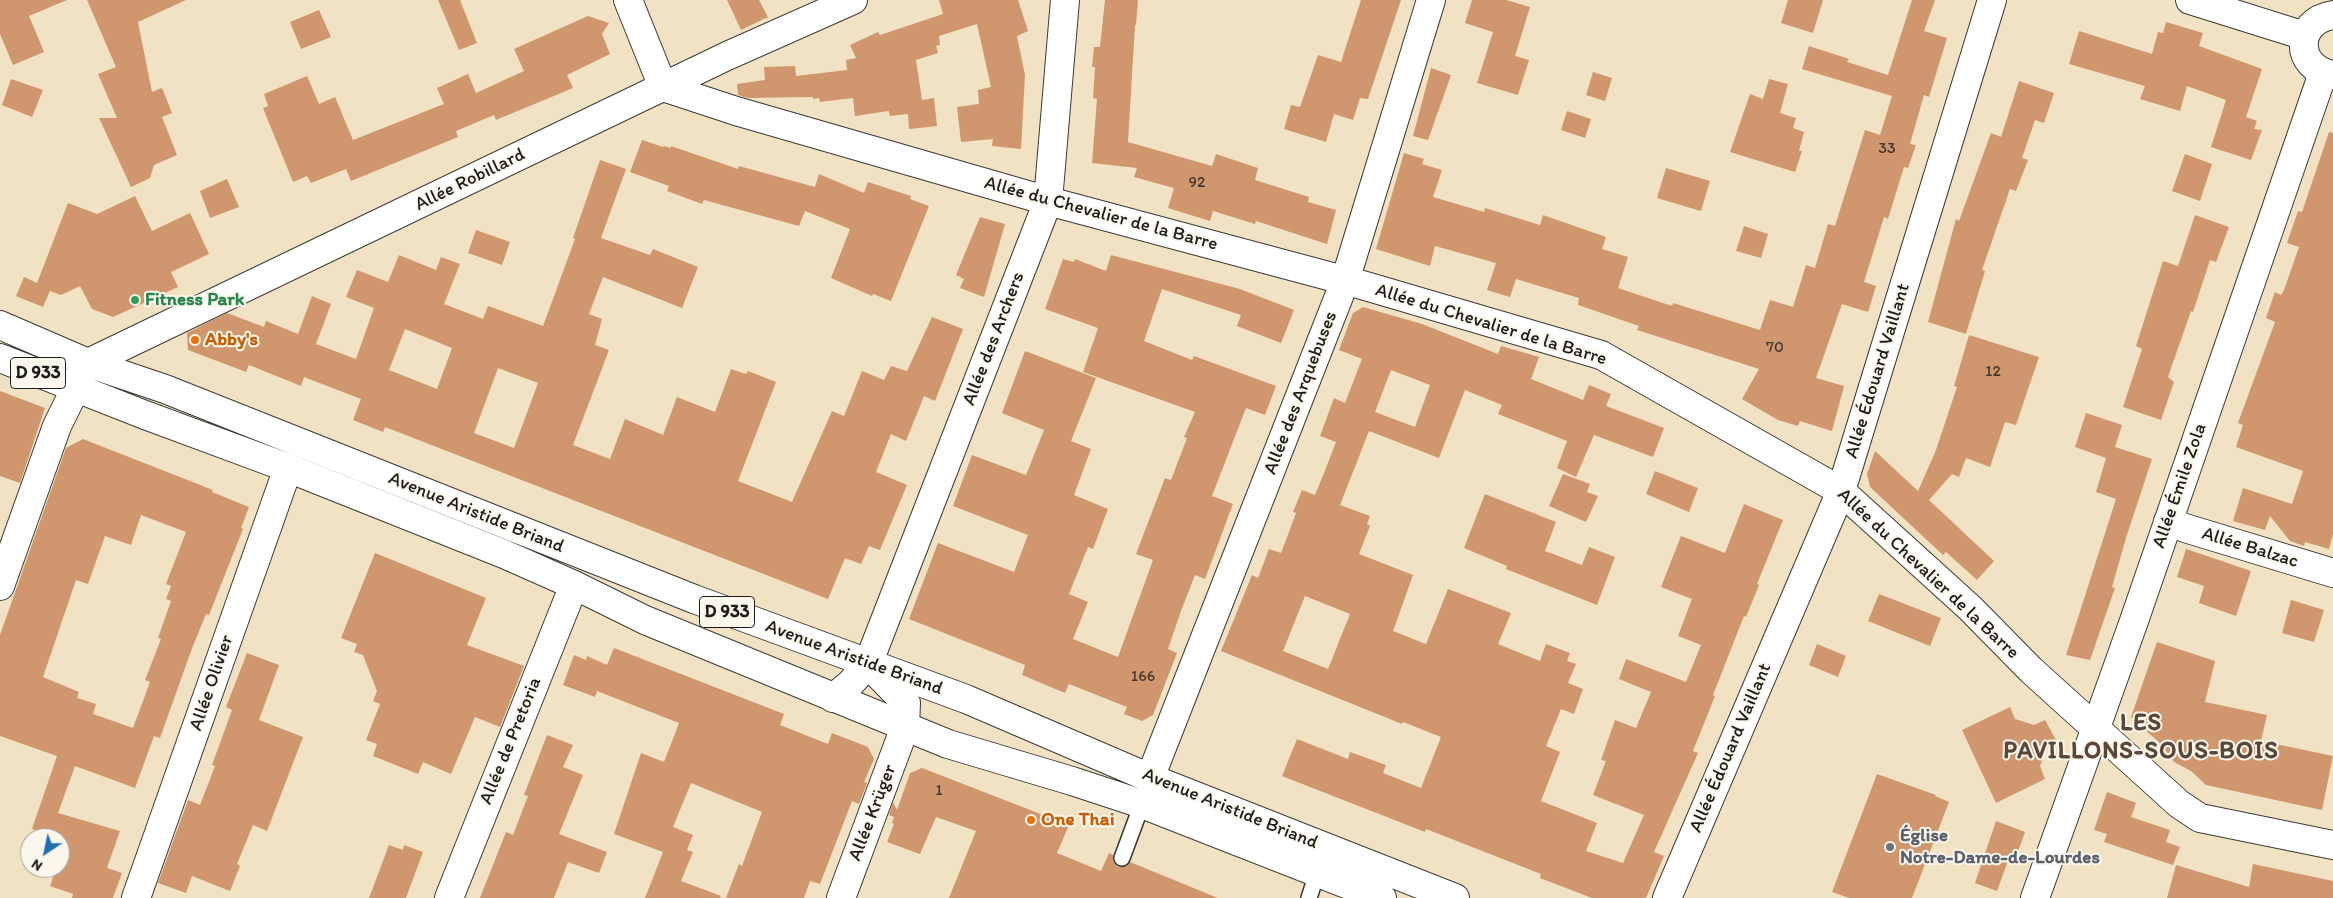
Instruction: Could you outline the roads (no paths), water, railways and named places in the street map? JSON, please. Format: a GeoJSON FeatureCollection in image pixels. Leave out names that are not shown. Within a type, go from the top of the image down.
{"type":"FeatureCollection","features":[{"type":"Feature","properties":{"kind":"street"},"geometry":{"type":"LineString","coordinates":[[628,0],[663,87]]}},
{"type":"Feature","properties":{"kind":"street","name":"Allée Robillard"},"geometry":{"type":"LineString","coordinates":[[88,363],[663,87],[853,0]]}},
{"type":"Feature","properties":{"kind":"street","name":"Allée des Archers"},"geometry":{"type":"LineString","coordinates":[[868,664],[1048,200],[1064,0]]}},
{"type":"Feature","properties":{"kind":"street","name":"Allée des Arquebuses"},"geometry":{"type":"LineString","coordinates":[[1150,778],[1345,281],[1432,0]]}},
{"type":"Feature","properties":{"kind":"street","name":"Allée Édouard Vaillant"},"geometry":{"type":"LineString","coordinates":[[1667,898],[1841,491],[1992,0]]}},
{"type":"Feature","properties":{"kind":"street"},"geometry":{"type":"LineString","coordinates":[[2190,0],[2305,36]]}},
{"type":"Feature","properties":{"kind":"street"},"geometry":{"type":"LineString","coordinates":[[2328,74],[2309,62],[2305,54],[2305,36],[2316,21],[2333,15]]}},
{"type":"Feature","properties":{"kind":"street","name":"Allée Émile Zola"},"geometry":{"type":"LineString","coordinates":[[2035,898],[2328,74]]}},
{"type":"Feature","properties":{"kind":"street","name":"Allée du Chevalier de la Barre"},"geometry":{"type":"LineString","coordinates":[[663,87],[736,111],[1048,200],[1345,281],[1601,355],[1841,491],[1970,608],[2031,670],[2179,804],[2200,818],[2333,845]]}},
{"type":"Feature","properties":{"kind":"street","name":"Avenue Aristide Briand"},"geometry":{"type":"LineString","coordinates":[[0,325],[88,363],[165,389],[676,592],[966,699],[1150,778],[1455,898]]}},
{"type":"Feature","properties":{"kind":"street","name":"Avenue Aristide Briand"},"geometry":{"type":"LineString","coordinates":[[0,358],[288,468],[504,554],[574,585],[645,620],[905,728],[948,744],[1072,780],[1142,804],[1382,898]]}},
{"type":"Feature","properties":{"kind":"street"},"geometry":{"type":"LineString","coordinates":[[0,586],[57,426],[88,363]]}},
{"type":"Feature","properties":{"kind":"street","name":"Allée Olivier"},"geometry":{"type":"LineString","coordinates":[[136,898],[288,468]]}},
{"type":"Feature","properties":{"kind":"street","name":"Allée Balzac"},"geometry":{"type":"LineString","coordinates":[[2168,521],[2185,528],[2333,573]]}},
{"type":"Feature","properties":{"kind":"street","name":"Allée de Pretoria"},"geometry":{"type":"LineString","coordinates":[[449,898],[574,585]]}},
{"type":"Feature","properties":{"kind":"street"},"geometry":{"type":"LineString","coordinates":[[833,698],[850,684],[868,664]]}},
{"type":"Feature","properties":{"kind":"street","name":"Allée Krüger"},"geometry":{"type":"LineString","coordinates":[[841,898],[905,728],[906,704],[868,664]]}},
{"type":"Feature","properties":{"kind":"lane"},"geometry":{"type":"LineString","coordinates":[[1122,858],[1142,804]]}},
{"type":"Feature","properties":{"kind":"lane"},"geometry":{"type":"LineString","coordinates":[[1309,898],[1317,872]]}},
{"type":"Feature","properties":{"kind":"place","name":"Fitness Park"},"geometry":{"type":"Point","coordinates":[135,300]}},
{"type":"Feature","properties":{"kind":"place","name":"Abby's"},"geometry":{"type":"Point","coordinates":[195,340]}},
{"type":"Feature","properties":{"kind":"place","name":"One Thai"},"geometry":{"type":"Point","coordinates":[1031,820]}},
{"type":"Feature","properties":{"kind":"place","name":"Église Notre-Dame-de-Lourdes"},"geometry":{"type":"Point","coordinates":[1890,847]}},
{"type":"Feature","properties":{"kind":"district","name":"LES PAVILLONS-SOUS-BOIS"},"geometry":{"type":"Point","coordinates":[2141,738]}}]}
